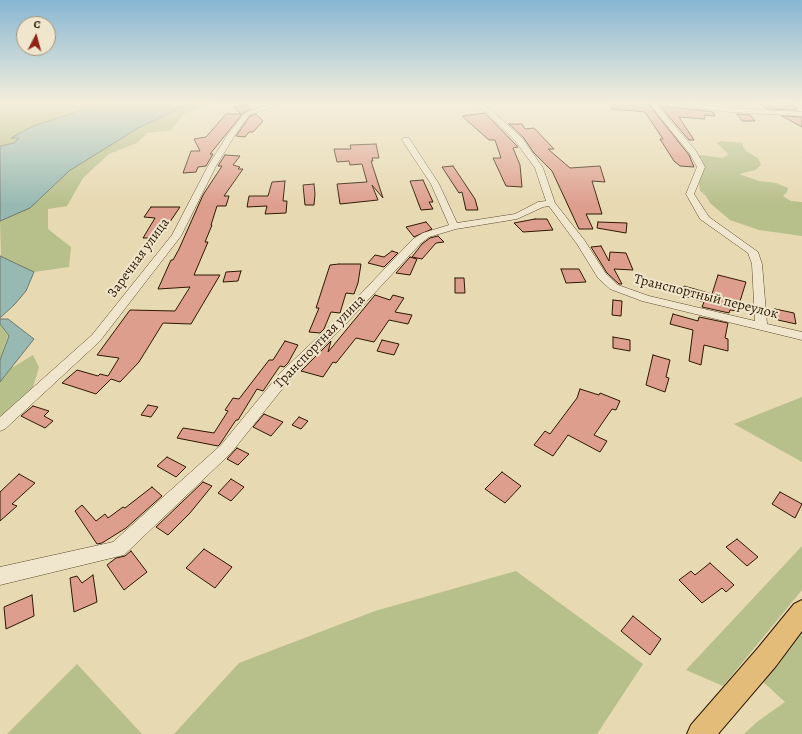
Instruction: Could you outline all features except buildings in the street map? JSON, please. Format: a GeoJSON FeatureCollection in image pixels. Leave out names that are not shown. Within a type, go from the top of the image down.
{"type":"FeatureCollection","features":[{"type":"Feature","properties":{"kind":"main road"},"geometry":{"type":"LineString","coordinates":[[700,734],[767,657],[802,612]]}},
{"type":"Feature","properties":{"kind":"street","name":"Заречная улица"},"geometry":{"type":"LineString","coordinates":[[0,425],[96,338],[176,236],[212,166],[231,136]]}},
{"type":"Feature","properties":{"kind":"street"},"geometry":{"type":"LineString","coordinates":[[515,136],[539,168],[550,203]]}},
{"type":"Feature","properties":{"kind":"street"},"geometry":{"type":"LineString","coordinates":[[679,136],[693,153],[701,167],[690,194],[705,220],[753,252],[757,264],[761,326]]}},
{"type":"Feature","properties":{"kind":"street"},"geometry":{"type":"LineString","coordinates":[[406,140],[435,184],[454,226]]}},
{"type":"Feature","properties":{"kind":"street","name":"Транспортный переулок"},"geometry":{"type":"LineString","coordinates":[[550,203],[581,243],[602,276],[614,287],[646,299],[802,336]]}},
{"type":"Feature","properties":{"kind":"street","name":"Транспортная улица"},"geometry":{"type":"LineString","coordinates":[[0,576],[118,549],[226,449],[286,375],[337,326],[417,241],[426,236],[454,226],[517,216],[541,204],[550,203]]}},
{"type":"Feature","properties":{"kind":"green space"},"geometry":{"type":"Polygon","coordinates":[[[0,136],[16,136],[12,138],[20,137],[14,143],[0,146],[0,136]]]}},
{"type":"Feature","properties":{"kind":"green space"},"geometry":{"type":"Polygon","coordinates":[[[125,136],[144,136],[137,143],[109,154],[83,178],[67,206],[48,209],[48,229],[71,247],[69,267],[34,272],[1,257],[0,221],[30,208],[69,171],[125,136]]]}},
{"type":"Feature","properties":{"kind":"green space"},"geometry":{"type":"Polygon","coordinates":[[[721,141],[743,143],[746,151],[758,158],[761,165],[755,170],[739,174],[759,181],[776,183],[788,188],[787,192],[783,196],[791,201],[802,202],[802,236],[759,230],[730,220],[710,203],[706,196],[700,191],[696,156],[702,155],[722,158],[729,155],[717,143],[721,141]]]}},
{"type":"Feature","properties":{"kind":"green space"},"geometry":{"type":"Polygon","coordinates":[[[0,325],[8,336],[0,359],[0,325]]]}},
{"type":"Feature","properties":{"kind":"green space"},"geometry":{"type":"Polygon","coordinates":[[[33,355],[39,367],[33,387],[0,419],[0,382],[10,369],[33,355]]]}},
{"type":"Feature","properties":{"kind":"green space"},"geometry":{"type":"Polygon","coordinates":[[[802,397],[802,462],[734,424],[802,397]]]}},
{"type":"Feature","properties":{"kind":"green space"},"geometry":{"type":"Polygon","coordinates":[[[802,546],[802,590],[723,686],[686,670],[802,546]]]}},
{"type":"Feature","properties":{"kind":"green space"},"geometry":{"type":"Polygon","coordinates":[[[516,571],[643,664],[597,734],[174,734],[239,663],[375,611],[516,571]]]}},
{"type":"Feature","properties":{"kind":"green space"},"geometry":{"type":"Polygon","coordinates":[[[802,630],[802,734],[744,734],[757,722],[785,702],[761,680],[802,630]]]}},
{"type":"Feature","properties":{"kind":"green space"},"geometry":{"type":"Polygon","coordinates":[[[77,664],[142,734],[7,734],[77,664]]]}},
{"type":"Feature","properties":{"kind":"water"},"geometry":{"type":"Polygon","coordinates":[[[14,136],[125,136],[69,171],[30,208],[0,221],[0,146],[14,143],[19,138],[11,138],[14,136]]]}},
{"type":"Feature","properties":{"kind":"water"},"geometry":{"type":"Polygon","coordinates":[[[0,256],[34,272],[26,291],[0,318],[0,256]]]}},
{"type":"Feature","properties":{"kind":"water"},"geometry":{"type":"Polygon","coordinates":[[[0,319],[8,319],[34,339],[0,382],[0,360],[9,336],[0,324],[0,319]]]}}]}
